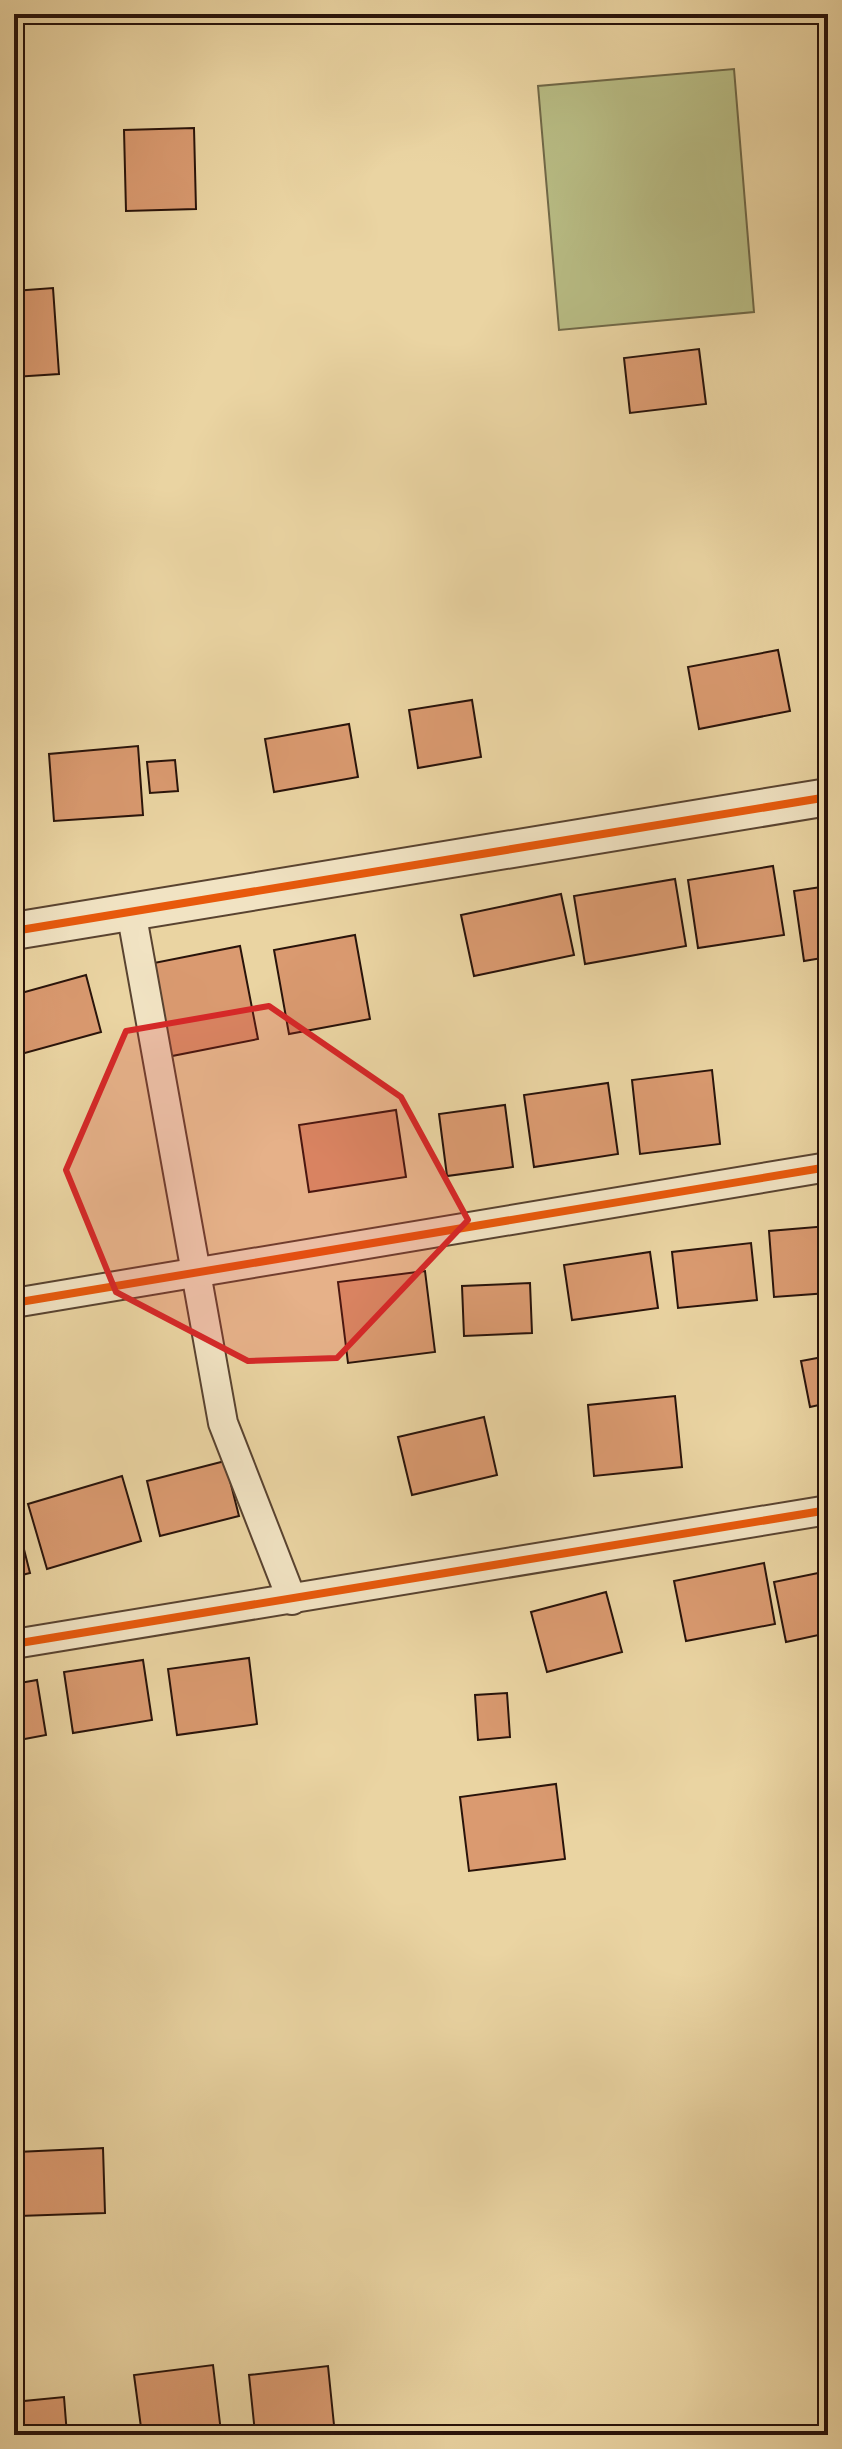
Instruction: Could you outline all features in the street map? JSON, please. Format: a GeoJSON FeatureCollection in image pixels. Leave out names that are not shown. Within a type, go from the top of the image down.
{"type":"FeatureCollection","features":[{"type":"Feature","properties":{"kind":"street"},"geometry":{"type":"LineString","coordinates":[[14,931],[828,797]]}},
{"type":"Feature","properties":{"kind":"street"},"geometry":{"type":"LineString","coordinates":[[131,911],[223,1423],[292,1600]]}},
{"type":"Feature","properties":{"kind":"street"},"geometry":{"type":"LineString","coordinates":[[14,1303],[828,1167]]}},
{"type":"Feature","properties":{"kind":"street"},"geometry":{"type":"LineString","coordinates":[[14,1644],[828,1510]]}},
{"type":"Feature","properties":{"kind":"highlighted area"},"geometry":{"type":"Polygon","coordinates":[[[269,1006],[401,1097],[468,1220],[337,1358],[248,1361],[116,1292],[66,1170],[126,1031],[269,1006]]]}},
{"type":"Feature","properties":{"kind":"green space"},"geometry":{"type":"Polygon","coordinates":[[[734,69],[754,312],[559,330],[538,86],[734,69]]]}},
{"type":"Feature","properties":{"kind":"building"},"geometry":{"type":"Polygon","coordinates":[[[194,128],[196,209],[126,211],[124,130],[194,128]]]}},
{"type":"Feature","properties":{"kind":"building"},"geometry":{"type":"Polygon","coordinates":[[[53,288],[59,374],[14,377],[14,291],[53,288]]]}},
{"type":"Feature","properties":{"kind":"building"},"geometry":{"type":"Polygon","coordinates":[[[699,349],[706,404],[630,413],[624,358],[699,349]]]}},
{"type":"Feature","properties":{"kind":"building"},"geometry":{"type":"Polygon","coordinates":[[[778,650],[790,711],[699,729],[688,667],[778,650]]]}},
{"type":"Feature","properties":{"kind":"building"},"geometry":{"type":"Polygon","coordinates":[[[472,700],[481,757],[418,768],[409,710],[472,700]]]}},
{"type":"Feature","properties":{"kind":"building"},"geometry":{"type":"Polygon","coordinates":[[[349,724],[358,777],[274,792],[265,739],[349,724]]]}},
{"type":"Feature","properties":{"kind":"building"},"geometry":{"type":"Polygon","coordinates":[[[138,746],[143,815],[54,821],[49,754],[138,746]]]}},
{"type":"Feature","properties":{"kind":"building"},"geometry":{"type":"Polygon","coordinates":[[[175,760],[178,791],[150,793],[147,762],[175,760]]]}},
{"type":"Feature","properties":{"kind":"building"},"geometry":{"type":"Polygon","coordinates":[[[773,866],[784,935],[698,948],[688,880],[773,866]]]}},
{"type":"Feature","properties":{"kind":"building"},"geometry":{"type":"Polygon","coordinates":[[[675,879],[686,946],[585,964],[574,896],[675,879]]]}},
{"type":"Feature","properties":{"kind":"building"},"geometry":{"type":"Polygon","coordinates":[[[828,886],[828,957],[804,961],[794,891],[828,886]]]}},
{"type":"Feature","properties":{"kind":"building"},"geometry":{"type":"Polygon","coordinates":[[[561,894],[574,955],[474,976],[461,915],[561,894]]]}},
{"type":"Feature","properties":{"kind":"building"},"geometry":{"type":"Polygon","coordinates":[[[355,935],[370,1019],[289,1034],[274,950],[355,935]]]}},
{"type":"Feature","properties":{"kind":"building"},"geometry":{"type":"Polygon","coordinates":[[[240,946],[258,1039],[167,1057],[149,964],[240,946]]]}},
{"type":"Feature","properties":{"kind":"building"},"geometry":{"type":"Polygon","coordinates":[[[86,975],[101,1032],[14,1056],[14,995],[86,975]]]}},
{"type":"Feature","properties":{"kind":"building"},"geometry":{"type":"Polygon","coordinates":[[[712,1070],[720,1144],[640,1154],[632,1080],[712,1070]]]}},
{"type":"Feature","properties":{"kind":"building"},"geometry":{"type":"Polygon","coordinates":[[[608,1083],[618,1154],[534,1167],[524,1095],[608,1083]]]}},
{"type":"Feature","properties":{"kind":"building"},"geometry":{"type":"Polygon","coordinates":[[[505,1105],[513,1167],[447,1176],[439,1114],[505,1105]]]}},
{"type":"Feature","properties":{"kind":"building"},"geometry":{"type":"Polygon","coordinates":[[[396,1110],[406,1177],[309,1192],[299,1125],[396,1110]]]}},
{"type":"Feature","properties":{"kind":"building"},"geometry":{"type":"Polygon","coordinates":[[[828,1226],[828,1293],[774,1297],[769,1231],[828,1226]]]}},
{"type":"Feature","properties":{"kind":"building"},"geometry":{"type":"Polygon","coordinates":[[[751,1243],[757,1300],[678,1308],[672,1252],[751,1243]]]}},
{"type":"Feature","properties":{"kind":"building"},"geometry":{"type":"Polygon","coordinates":[[[650,1252],[658,1308],[572,1320],[564,1265],[650,1252]]]}},
{"type":"Feature","properties":{"kind":"building"},"geometry":{"type":"Polygon","coordinates":[[[425,1271],[435,1352],[348,1363],[338,1282],[425,1271]]]}},
{"type":"Feature","properties":{"kind":"building"},"geometry":{"type":"Polygon","coordinates":[[[530,1283],[532,1333],[464,1336],[462,1286],[530,1283]]]}},
{"type":"Feature","properties":{"kind":"building"},"geometry":{"type":"Polygon","coordinates":[[[828,1356],[828,1403],[810,1407],[801,1361],[828,1356]]]}},
{"type":"Feature","properties":{"kind":"building"},"geometry":{"type":"Polygon","coordinates":[[[675,1396],[682,1467],[594,1476],[588,1405],[675,1396]]]}},
{"type":"Feature","properties":{"kind":"building"},"geometry":{"type":"Polygon","coordinates":[[[484,1417],[497,1475],[412,1495],[398,1437],[484,1417]]]}},
{"type":"Feature","properties":{"kind":"building"},"geometry":{"type":"Polygon","coordinates":[[[225,1461],[239,1516],[160,1536],[147,1481],[225,1461]]]}},
{"type":"Feature","properties":{"kind":"building"},"geometry":{"type":"Polygon","coordinates":[[[122,1476],[141,1541],[47,1569],[28,1504],[122,1476]]]}},
{"type":"Feature","properties":{"kind":"building"},"geometry":{"type":"Polygon","coordinates":[[[14,1519],[30,1573],[14,1577],[14,1519]]]}},
{"type":"Feature","properties":{"kind":"building"},"geometry":{"type":"Polygon","coordinates":[[[764,1563],[775,1624],[686,1641],[674,1581],[764,1563]]]}},
{"type":"Feature","properties":{"kind":"building"},"geometry":{"type":"Polygon","coordinates":[[[828,1571],[828,1633],[786,1642],[774,1582],[828,1571]]]}},
{"type":"Feature","properties":{"kind":"building"},"geometry":{"type":"Polygon","coordinates":[[[606,1592],[622,1652],[547,1672],[531,1612],[606,1592]]]}},
{"type":"Feature","properties":{"kind":"building"},"geometry":{"type":"Polygon","coordinates":[[[249,1658],[257,1724],[177,1735],[168,1669],[249,1658]]]}},
{"type":"Feature","properties":{"kind":"building"},"geometry":{"type":"Polygon","coordinates":[[[143,1660],[152,1720],[73,1733],[64,1672],[143,1660]]]}},
{"type":"Feature","properties":{"kind":"building"},"geometry":{"type":"Polygon","coordinates":[[[37,1680],[46,1735],[14,1741],[14,1684],[37,1680]]]}},
{"type":"Feature","properties":{"kind":"building"},"geometry":{"type":"Polygon","coordinates":[[[507,1693],[510,1737],[478,1740],[475,1695],[507,1693]]]}},
{"type":"Feature","properties":{"kind":"building"},"geometry":{"type":"Polygon","coordinates":[[[556,1784],[565,1859],[469,1871],[460,1797],[556,1784]]]}},
{"type":"Feature","properties":{"kind":"building"},"geometry":{"type":"Polygon","coordinates":[[[103,2148],[105,2213],[19,2216],[17,2152],[103,2148]]]}},
{"type":"Feature","properties":{"kind":"building"},"geometry":{"type":"Polygon","coordinates":[[[213,2365],[221,2432],[142,2435],[134,2375],[213,2365]]]}},
{"type":"Feature","properties":{"kind":"building"},"geometry":{"type":"Polygon","coordinates":[[[328,2366],[334,2425],[255,2433],[249,2375],[328,2366]]]}},
{"type":"Feature","properties":{"kind":"building"},"geometry":{"type":"Polygon","coordinates":[[[64,2397],[67,2435],[14,2435],[14,2402],[64,2397]]]}},
{"type":"Feature","properties":{"kind":"cycle path"},"geometry":{"type":"LineString","coordinates":[[14,931],[828,797]]}},
{"type":"Feature","properties":{"kind":"cycle path"},"geometry":{"type":"LineString","coordinates":[[14,1303],[828,1167]]}},
{"type":"Feature","properties":{"kind":"cycle path"},"geometry":{"type":"LineString","coordinates":[[14,1644],[828,1510]]}}]}
